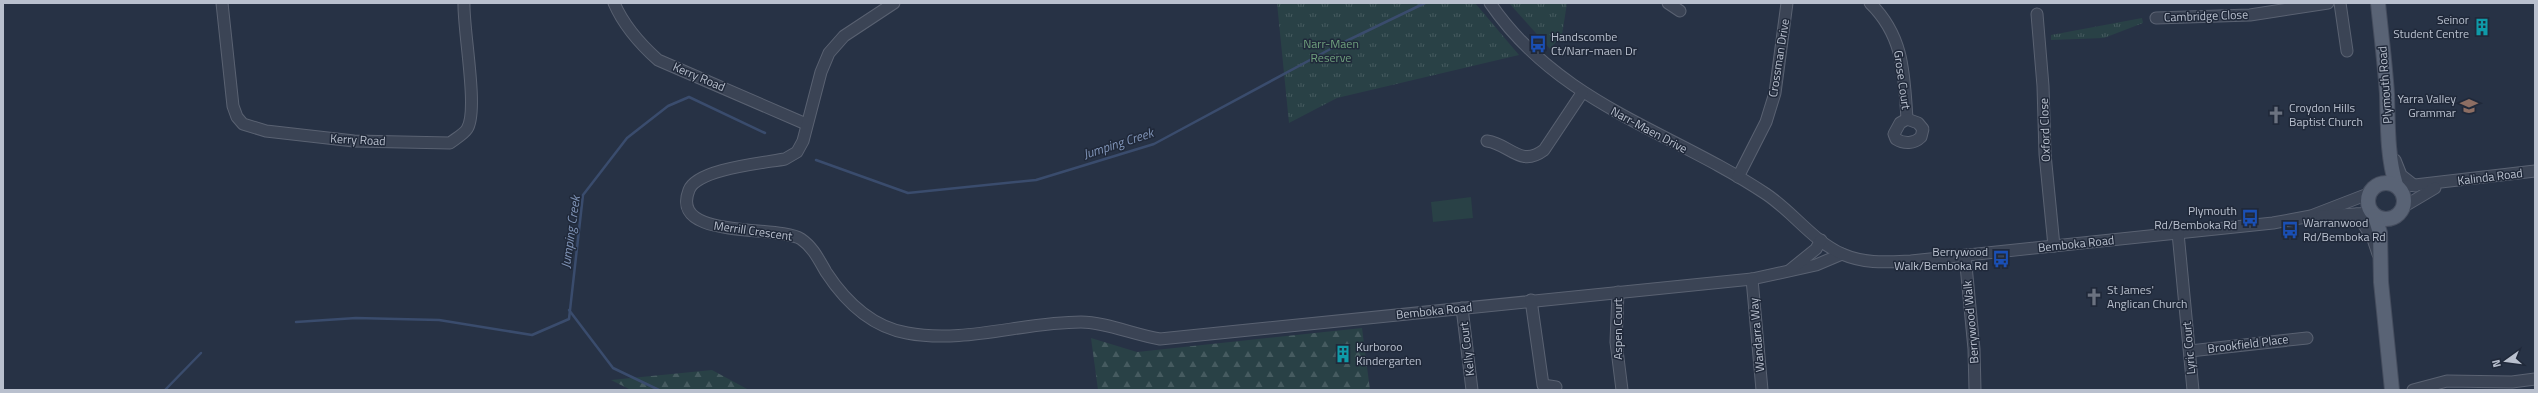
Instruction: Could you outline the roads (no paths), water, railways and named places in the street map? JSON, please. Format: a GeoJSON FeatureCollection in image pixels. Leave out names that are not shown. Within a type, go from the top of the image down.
{"type":"FeatureCollection","features":[{"type":"Feature","properties":{"kind":"main road","name":"Plymouth Road"},"geometry":{"type":"LineString","coordinates":[[2378,3],[2386,71],[2390,167],[2397,186]]}},
{"type":"Feature","properties":{"kind":"main road","name":"Plymouth Road"},"geometry":{"type":"LineString","coordinates":[[2372,190],[2388,143]]}},
{"type":"Feature","properties":{"kind":"main road"},"geometry":{"type":"LineString","coordinates":[[2381,262],[2393,218],[2403,206],[2404,196],[2397,186],[2385,182],[2372,190],[2368,204],[2380,233],[2381,262],[2392,390]]}},
{"type":"Feature","properties":{"kind":"main road"},"geometry":{"type":"LineString","coordinates":[[2373,214],[2387,219],[2393,218]]}},
{"type":"Feature","properties":{"kind":"street","name":"Kerry Road"},"geometry":{"type":"LineString","coordinates":[[222,3],[233,106],[237,117],[243,124],[266,131],[354,141],[450,143],[467,129],[472,104],[463,21],[464,3]]}},
{"type":"Feature","properties":{"kind":"street","name":"Kerry Road"},"geometry":{"type":"LineString","coordinates":[[614,3],[619,14],[640,44],[658,60],[806,124]]}},
{"type":"Feature","properties":{"kind":"street","name":"Merrill Crescent"},"geometry":{"type":"LineString","coordinates":[[894,3],[860,24],[835,46],[826,60],[806,124],[803,141],[792,156],[785,159],[711,174],[696,180],[691,186],[687,197],[688,207],[694,217],[703,223],[714,226],[777,232],[799,238],[811,249],[836,287],[854,306],[887,327],[905,333],[947,336],[1083,322]]}},
{"type":"Feature","properties":{"kind":"street","name":"Narr-Maen Drive"},"geometry":{"type":"LineString","coordinates":[[1490,3],[1513,33],[1582,93],[1738,177],[1784,208],[1821,240]]}},
{"type":"Feature","properties":{"kind":"street"},"geometry":{"type":"LineString","coordinates":[[1668,3],[1680,11]]}},
{"type":"Feature","properties":{"kind":"street","name":"Crossman Drive"},"geometry":{"type":"LineString","coordinates":[[1738,177],[1766,122],[1775,93],[1787,3]]}},
{"type":"Feature","properties":{"kind":"street","name":"Grose Court"},"geometry":{"type":"LineString","coordinates":[[1870,3],[1883,16],[1895,37],[1902,62],[1907,119]]}},
{"type":"Feature","properties":{"kind":"street","name":"Cambridge Close"},"geometry":{"type":"LineString","coordinates":[[2156,18],[2250,15],[2328,3]]}},
{"type":"Feature","properties":{"kind":"street"},"geometry":{"type":"LineString","coordinates":[[2340,3],[2347,51]]}},
{"type":"Feature","properties":{"kind":"street","name":"Oxford Close"},"geometry":{"type":"LineString","coordinates":[[2037,14],[2043,86],[2045,154],[2054,246]]}},
{"type":"Feature","properties":{"kind":"street"},"geometry":{"type":"LineString","coordinates":[[1487,141],[1498,142],[1514,154],[1526,158],[1536,156],[1544,150],[1582,93]]}},
{"type":"Feature","properties":{"kind":"street"},"geometry":{"type":"LineString","coordinates":[[2388,143],[2401,175],[2415,186]]}},
{"type":"Feature","properties":{"kind":"street","name":"Kalinda Road"},"geometry":{"type":"LineString","coordinates":[[2397,186],[2444,183],[2535,171]]}},
{"type":"Feature","properties":{"kind":"street","name":"Kalinda Road"},"geometry":{"type":"LineString","coordinates":[[2403,206],[2422,193],[2444,183]]}},
{"type":"Feature","properties":{"kind":"street","name":"Bemboka Road"},"geometry":{"type":"LineString","coordinates":[[2311,216],[2372,190]]}},
{"type":"Feature","properties":{"kind":"street"},"geometry":{"type":"LineString","coordinates":[[2357,214],[2372,239],[2381,262]]}},
{"type":"Feature","properties":{"kind":"street","name":"Bemboka Road"},"geometry":{"type":"LineString","coordinates":[[1786,273],[1816,250],[1821,240],[1842,254],[1856,260],[1878,263],[2178,234],[2273,223],[2311,216],[2373,214]]}},
{"type":"Feature","properties":{"kind":"street","name":"Lyric Court"},"geometry":{"type":"LineString","coordinates":[[2178,234],[2193,390]]}},
{"type":"Feature","properties":{"kind":"street","name":"Bemboka Road"},"geometry":{"type":"LineString","coordinates":[[1083,322],[1160,339],[1531,300],[1752,279],[1786,273],[1816,265],[1842,254]]}},
{"type":"Feature","properties":{"kind":"street","name":"Berrywood Walk"},"geometry":{"type":"LineString","coordinates":[[1965,255],[1974,349],[1975,390]]}},
{"type":"Feature","properties":{"kind":"street","name":"Wandarra Way"},"geometry":{"type":"LineString","coordinates":[[1752,279],[1762,390]]}},
{"type":"Feature","properties":{"kind":"street","name":"Aspen Court"},"geometry":{"type":"LineString","coordinates":[[1618,292],[1616,342],[1622,390]]}},
{"type":"Feature","properties":{"kind":"street"},"geometry":{"type":"LineString","coordinates":[[1531,300],[1543,385],[1556,387]]}},
{"type":"Feature","properties":{"kind":"street","name":"Kelly Court"},"geometry":{"type":"LineString","coordinates":[[1462,308],[1472,390]]}},
{"type":"Feature","properties":{"kind":"street","name":"Brookfield Place"},"geometry":{"type":"LineString","coordinates":[[2190,351],[2307,338]]}},
{"type":"Feature","properties":{"kind":"street"},"geometry":{"type":"LineString","coordinates":[[2413,390],[2447,381],[2504,386],[2535,379]]}},
{"type":"Feature","properties":{"kind":"waterway","name":"Jumping Creek"},"geometry":{"type":"LineString","coordinates":[[816,160],[908,193],[1036,180],[1154,144],[1336,46],[1425,3]]}},
{"type":"Feature","properties":{"kind":"waterway","name":"Jumping Creek"},"geometry":{"type":"LineString","coordinates":[[296,322],[356,318],[439,320],[532,335],[569,319],[583,195],[627,138],[668,106],[689,97],[765,133]]}},
{"type":"Feature","properties":{"kind":"waterway","name":"Jumping Creek"},"geometry":{"type":"LineString","coordinates":[[569,310],[613,368],[659,390]]}},
{"type":"Feature","properties":{"kind":"waterway","name":"Jumping Creek"},"geometry":{"type":"LineString","coordinates":[[165,390],[201,353]]}},
{"type":"Feature","properties":{"kind":"place","name":"Seinor Student Centre"},"geometry":{"type":"Point","coordinates":[2482,27]}},
{"type":"Feature","properties":{"kind":"place","name":"Handscombe Ct/Narr-maen Dr"},"geometry":{"type":"Point","coordinates":[1538,44]}},
{"type":"Feature","properties":{"kind":"place","name":"Yarra Valley Grammar"},"geometry":{"type":"Point","coordinates":[2469,106]}},
{"type":"Feature","properties":{"kind":"place","name":"Croydon Hills Baptist Church"},"geometry":{"type":"Point","coordinates":[2276,115]}},
{"type":"Feature","properties":{"kind":"place","name":"Plymouth Rd/Bemboka Rd"},"geometry":{"type":"Point","coordinates":[2250,218]}},
{"type":"Feature","properties":{"kind":"place","name":"Warranwood Rd/Bemboka Rd"},"geometry":{"type":"Point","coordinates":[2290,230]}},
{"type":"Feature","properties":{"kind":"place","name":"Berrywood Walk/Bemboka Rd"},"geometry":{"type":"Point","coordinates":[2001,259]}},
{"type":"Feature","properties":{"kind":"place","name":"St James' Anglican Church"},"geometry":{"type":"Point","coordinates":[2094,297]}},
{"type":"Feature","properties":{"kind":"place","name":"Kurboroo Kindergarten"},"geometry":{"type":"Point","coordinates":[1343,354]}},
{"type":"Feature","properties":{"kind":"park label","name":"Narr-Maen Reserve"},"geometry":{"type":"Point","coordinates":[1331,51]}}]}
